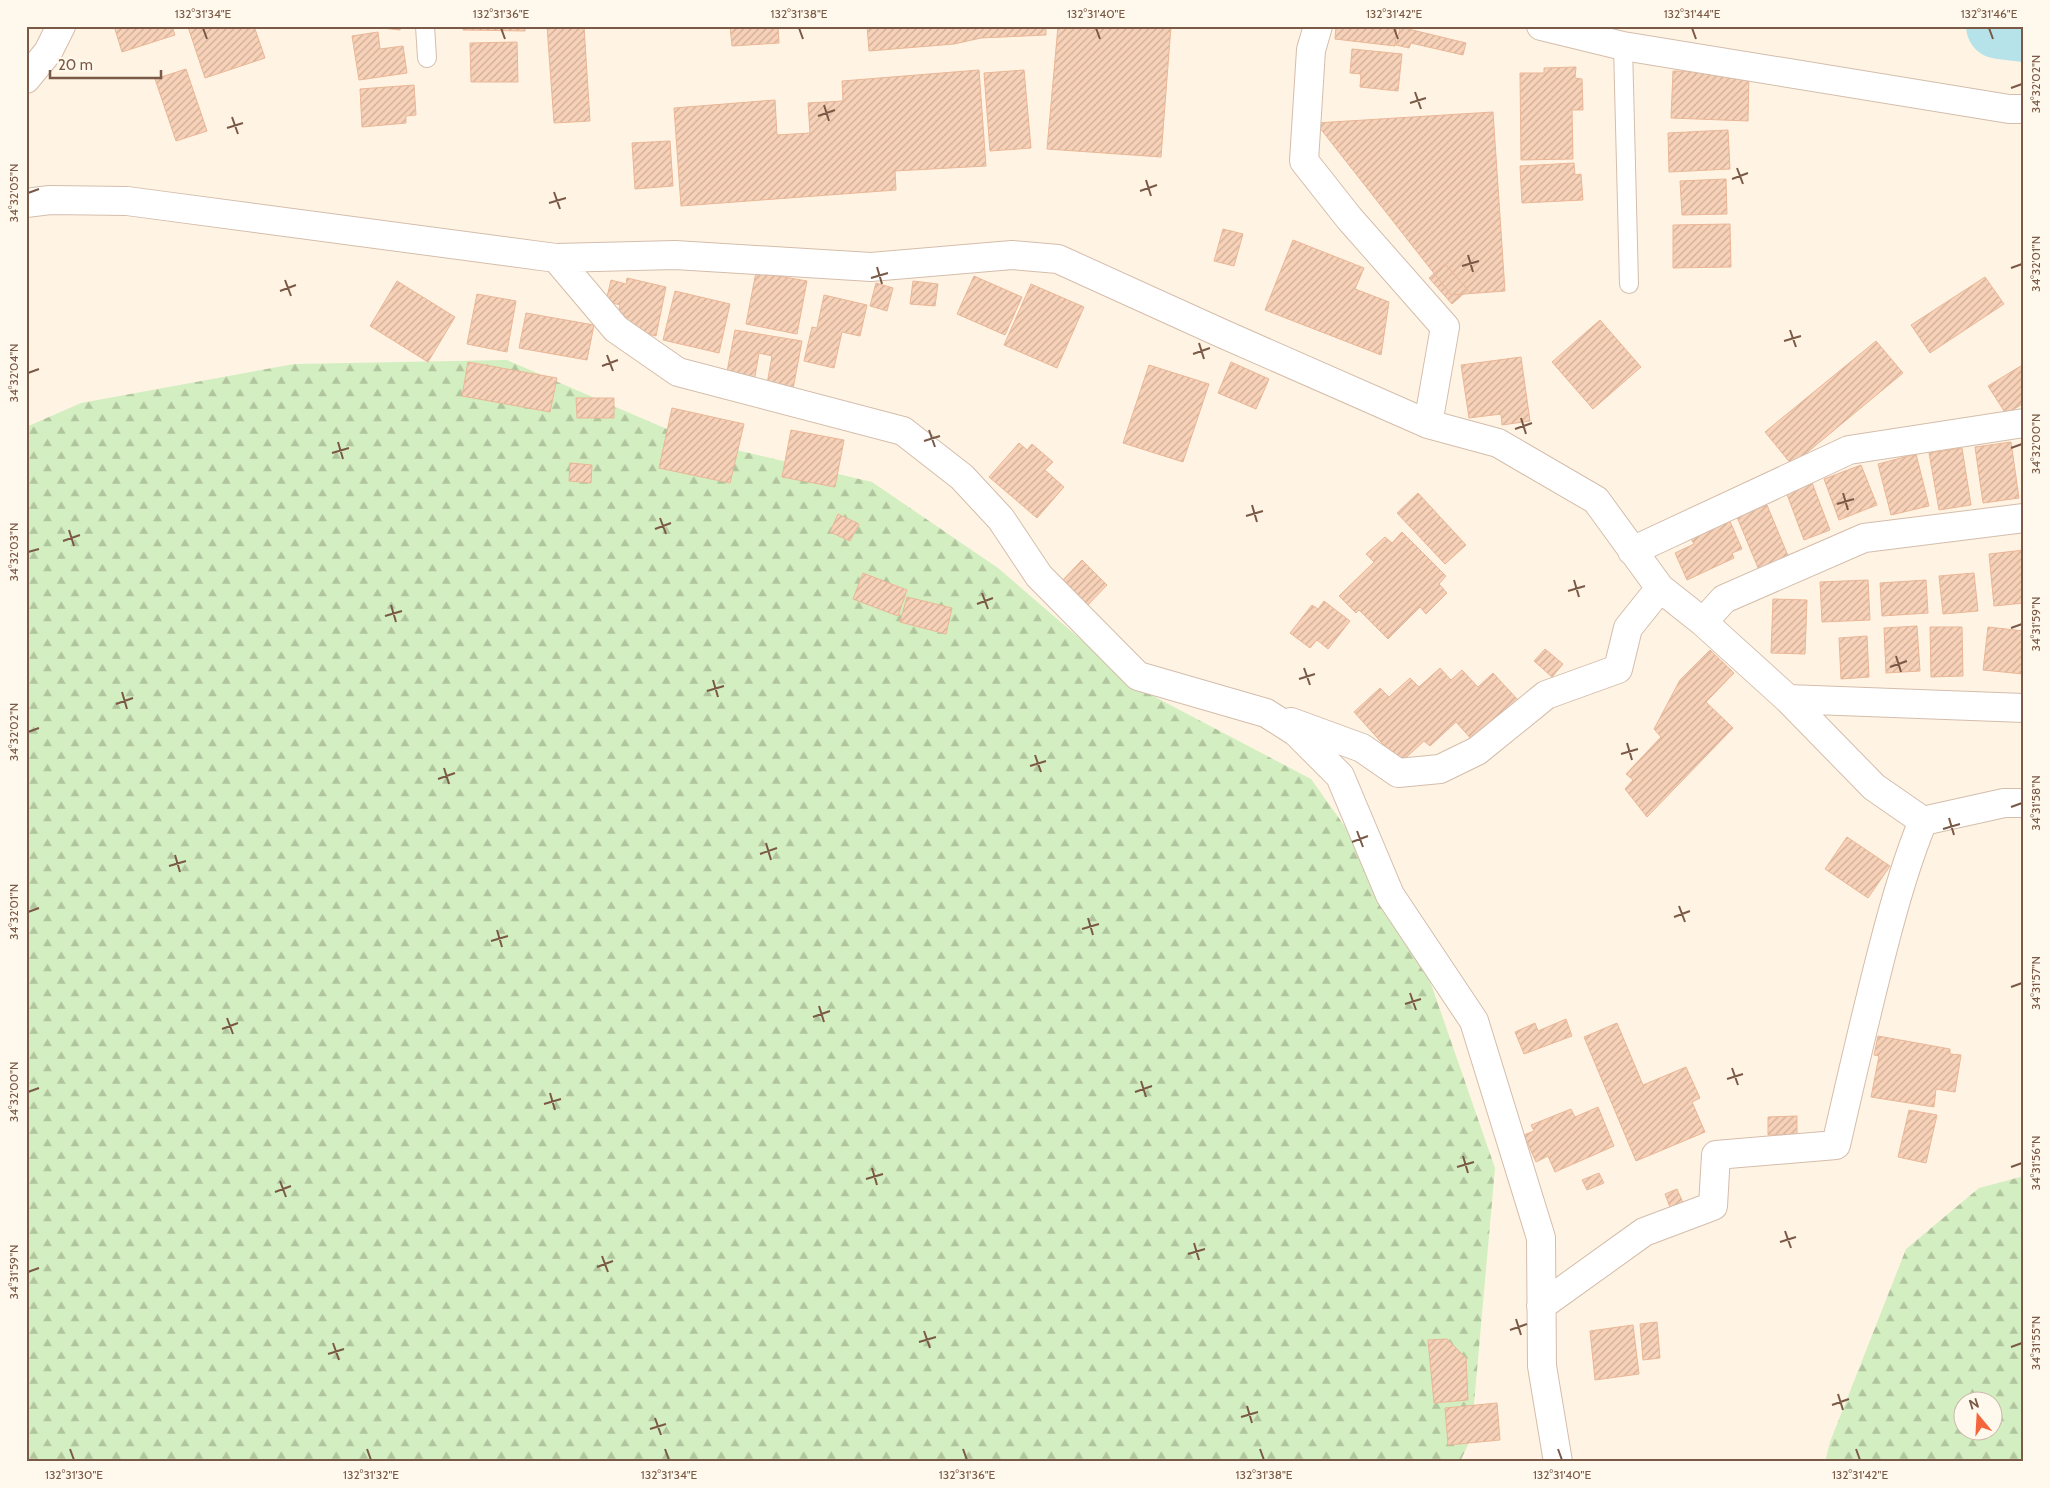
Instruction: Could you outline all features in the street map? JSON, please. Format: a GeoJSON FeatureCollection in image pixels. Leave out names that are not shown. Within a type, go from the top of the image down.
{"type":"FeatureCollection","features":[{"type":"Feature","properties":{"kind":"street"},"geometry":{"type":"LineString","coordinates":[[26,79],[48,52],[61,26]]}},
{"type":"Feature","properties":{"kind":"street"},"geometry":{"type":"LineString","coordinates":[[1318,26],[1311,50],[1304,161],[1349,218],[1446,326],[1428,424]]}},
{"type":"Feature","properties":{"kind":"street"},"geometry":{"type":"LineString","coordinates":[[1541,26],[1623,46],[1999,108],[2024,109]]}},
{"type":"Feature","properties":{"kind":"street"},"geometry":{"type":"LineString","coordinates":[[26,203],[50,200],[127,201],[556,258],[675,254],[871,267],[1012,255],[1058,259],[1428,424],[1498,443],[1596,500],[1660,588],[1703,622],[1788,699],[1874,787],[1923,821],[2004,803],[2024,803]]}},
{"type":"Feature","properties":{"kind":"street"},"geometry":{"type":"LineString","coordinates":[[556,258],[616,329],[678,372],[903,431],[962,477],[1001,519],[1039,576],[1138,676],[1266,713],[1362,748],[1398,773],[1440,769],[1477,751],[1546,695],[1618,669],[1628,628],[1660,588]]}},
{"type":"Feature","properties":{"kind":"street"},"geometry":{"type":"LineString","coordinates":[[1632,551],[1849,450],[2024,423]]}},
{"type":"Feature","properties":{"kind":"street"},"geometry":{"type":"LineString","coordinates":[[1703,622],[1724,599],[1864,538],[2024,518]]}},
{"type":"Feature","properties":{"kind":"street"},"geometry":{"type":"LineString","coordinates":[[1788,699],[2024,708]]}},
{"type":"Feature","properties":{"kind":"street"},"geometry":{"type":"LineString","coordinates":[[1266,713],[1296,732],[1340,776],[1390,895],[1474,1021],[1541,1238],[1542,1366],[1558,1462]]}},
{"type":"Feature","properties":{"kind":"street"},"geometry":{"type":"LineString","coordinates":[[1541,1306],[1644,1232],[1713,1206],[1716,1155],[1836,1146],[1867,1009],[1900,885],[1908,856],[1923,821]]}},
{"type":"Feature","properties":{"kind":"lane"},"geometry":{"type":"LineString","coordinates":[[425,26],[427,58]]}},
{"type":"Feature","properties":{"kind":"lane"},"geometry":{"type":"LineString","coordinates":[[1623,46],[1629,284]]}},
{"type":"Feature","properties":{"kind":"green space"},"geometry":{"type":"Polygon","coordinates":[[[507,360],[690,439],[872,482],[998,568],[1136,687],[1311,779],[1406,912],[1495,1168],[1471,1438],[1460,1462],[26,1462],[26,427],[81,403],[294,364],[507,360]]]}},
{"type":"Feature","properties":{"kind":"green space"},"geometry":{"type":"Polygon","coordinates":[[[2024,1176],[2024,1462],[1825,1462],[1830,1442],[1906,1249],[1979,1188],[2024,1176]]]}},
{"type":"Feature","properties":{"kind":"building"},"geometry":{"type":"Polygon","coordinates":[[[114,26],[172,26],[175,35],[122,52],[114,26]]]}},
{"type":"Feature","properties":{"kind":"building"},"geometry":{"type":"Polygon","coordinates":[[[254,26],[265,58],[205,78],[188,27],[254,26]]]}},
{"type":"Feature","properties":{"kind":"building"},"geometry":{"type":"Polygon","coordinates":[[[364,26],[401,26],[400,30],[364,26]]]}},
{"type":"Feature","properties":{"kind":"building"},"geometry":{"type":"Polygon","coordinates":[[[463,26],[525,26],[525,31],[463,30],[463,26]]]}},
{"type":"Feature","properties":{"kind":"building"},"geometry":{"type":"Polygon","coordinates":[[[547,26],[584,26],[590,121],[554,123],[547,26]]]}},
{"type":"Feature","properties":{"kind":"building"},"geometry":{"type":"Polygon","coordinates":[[[730,26],[778,26],[779,43],[732,46],[730,26]]]}},
{"type":"Feature","properties":{"kind":"building"},"geometry":{"type":"Polygon","coordinates":[[[867,26],[1046,26],[1046,35],[981,38],[954,44],[869,51],[867,26]]]}},
{"type":"Feature","properties":{"kind":"building"},"geometry":{"type":"Polygon","coordinates":[[[1058,26],[1171,26],[1161,157],[1047,149],[1058,26]]]}},
{"type":"Feature","properties":{"kind":"building"},"geometry":{"type":"Polygon","coordinates":[[[1336,26],[1397,28],[1395,46],[1335,39],[1336,26]]]}},
{"type":"Feature","properties":{"kind":"building"},"geometry":{"type":"Polygon","coordinates":[[[1400,27],[1466,43],[1463,55],[1411,43],[1409,48],[1396,45],[1400,27]]]}},
{"type":"Feature","properties":{"kind":"building"},"geometry":{"type":"Polygon","coordinates":[[[378,32],[380,49],[403,46],[407,73],[359,80],[352,36],[378,32]]]}},
{"type":"Feature","properties":{"kind":"building"},"geometry":{"type":"Polygon","coordinates":[[[517,42],[518,82],[471,82],[470,43],[517,42]]]}},
{"type":"Feature","properties":{"kind":"building"},"geometry":{"type":"Polygon","coordinates":[[[1352,49],[1402,54],[1398,91],[1360,87],[1361,74],[1350,73],[1352,49]]]}},
{"type":"Feature","properties":{"kind":"building"},"geometry":{"type":"Polygon","coordinates":[[[1576,67],[1575,78],[1582,79],[1583,110],[1572,110],[1573,159],[1521,160],[1520,73],[1544,73],[1544,68],[1576,67]]]}},
{"type":"Feature","properties":{"kind":"building"},"geometry":{"type":"Polygon","coordinates":[[[186,69],[207,131],[176,141],[155,79],[186,69]]]}},
{"type":"Feature","properties":{"kind":"building"},"geometry":{"type":"Polygon","coordinates":[[[979,70],[986,166],[895,171],[896,190],[681,206],[674,108],[775,100],[777,135],[810,133],[808,103],[843,101],[842,81],[979,70]]]}},
{"type":"Feature","properties":{"kind":"building"},"geometry":{"type":"Polygon","coordinates":[[[1024,70],[1031,148],[990,151],[984,73],[1024,70]]]}},
{"type":"Feature","properties":{"kind":"building"},"geometry":{"type":"Polygon","coordinates":[[[1673,71],[1749,72],[1748,121],[1671,118],[1673,71]]]}},
{"type":"Feature","properties":{"kind":"building"},"geometry":{"type":"Polygon","coordinates":[[[414,85],[416,115],[406,116],[406,123],[362,127],[360,89],[414,85]]]}},
{"type":"Feature","properties":{"kind":"building"},"geometry":{"type":"Polygon","coordinates":[[[1493,112],[1505,291],[1451,295],[1316,123],[1493,112]]]}},
{"type":"Feature","properties":{"kind":"building"},"geometry":{"type":"Polygon","coordinates":[[[1728,130],[1730,169],[1669,172],[1668,133],[1728,130]]]}},
{"type":"Feature","properties":{"kind":"building"},"geometry":{"type":"Polygon","coordinates":[[[670,141],[673,186],[635,189],[632,143],[670,141]]]}},
{"type":"Feature","properties":{"kind":"building"},"geometry":{"type":"Polygon","coordinates":[[[1574,163],[1575,175],[1581,174],[1583,200],[1522,203],[1520,166],[1574,163]]]}},
{"type":"Feature","properties":{"kind":"building"},"geometry":{"type":"Polygon","coordinates":[[[1726,179],[1727,214],[1682,215],[1680,181],[1726,179]]]}},
{"type":"Feature","properties":{"kind":"building"},"geometry":{"type":"Polygon","coordinates":[[[1730,224],[1731,267],[1673,268],[1673,225],[1730,224]]]}},
{"type":"Feature","properties":{"kind":"building"},"geometry":{"type":"Polygon","coordinates":[[[1223,229],[1243,234],[1234,266],[1214,261],[1223,229]]]}},
{"type":"Feature","properties":{"kind":"building"},"geometry":{"type":"Polygon","coordinates":[[[1293,240],[1364,268],[1355,289],[1389,302],[1381,355],[1265,310],[1293,240]]]}},
{"type":"Feature","properties":{"kind":"building"},"geometry":{"type":"Polygon","coordinates":[[[1445,264],[1468,290],[1452,304],[1429,278],[1445,264]]]}},
{"type":"Feature","properties":{"kind":"building"},"geometry":{"type":"Polygon","coordinates":[[[756,272],[807,281],[797,334],[746,324],[756,272]]]}},
{"type":"Feature","properties":{"kind":"building"},"geometry":{"type":"Polygon","coordinates":[[[974,276],[1022,297],[1005,335],[957,314],[974,276]]]}},
{"type":"Feature","properties":{"kind":"building"},"geometry":{"type":"Polygon","coordinates":[[[1985,277],[2004,304],[1930,353],[1911,325],[1985,277]]]}},
{"type":"Feature","properties":{"kind":"building"},"geometry":{"type":"Polygon","coordinates":[[[627,278],[666,287],[656,336],[631,330],[626,324],[627,317],[618,315],[620,305],[606,301],[611,280],[626,284],[627,278]]]}},
{"type":"Feature","properties":{"kind":"building"},"geometry":{"type":"Polygon","coordinates":[[[397,281],[455,317],[428,362],[370,326],[397,281]]]}},
{"type":"Feature","properties":{"kind":"building"},"geometry":{"type":"Polygon","coordinates":[[[913,281],[938,284],[935,306],[910,304],[913,281]]]}},
{"type":"Feature","properties":{"kind":"building"},"geometry":{"type":"Polygon","coordinates":[[[876,283],[893,288],[887,311],[870,306],[876,283]]]}},
{"type":"Feature","properties":{"kind":"building"},"geometry":{"type":"Polygon","coordinates":[[[1031,284],[1084,307],[1057,368],[1004,345],[1031,284]]]}},
{"type":"Feature","properties":{"kind":"building"},"geometry":{"type":"Polygon","coordinates":[[[675,291],[730,304],[719,353],[663,340],[675,291]]]}},
{"type":"Feature","properties":{"kind":"building"},"geometry":{"type":"Polygon","coordinates":[[[477,294],[516,301],[507,352],[467,344],[477,294]]]}},
{"type":"Feature","properties":{"kind":"building"},"geometry":{"type":"Polygon","coordinates":[[[824,295],[867,305],[860,336],[842,332],[834,368],[804,361],[812,327],[817,328],[824,295]]]}},
{"type":"Feature","properties":{"kind":"building"},"geometry":{"type":"Polygon","coordinates":[[[526,313],[594,325],[587,360],[519,348],[526,313]]]}},
{"type":"Feature","properties":{"kind":"building"},"geometry":{"type":"Polygon","coordinates":[[[1600,320],[1641,367],[1593,409],[1552,362],[1600,320]]]}},
{"type":"Feature","properties":{"kind":"building"},"geometry":{"type":"Polygon","coordinates":[[[735,330],[802,341],[793,389],[767,384],[772,356],[759,353],[754,382],[726,377],[735,330]]]}},
{"type":"Feature","properties":{"kind":"building"},"geometry":{"type":"Polygon","coordinates":[[[1876,341],[1903,373],[1792,465],[1765,432],[1876,341]]]}},
{"type":"Feature","properties":{"kind":"building"},"geometry":{"type":"Polygon","coordinates":[[[1521,357],[1530,421],[1502,425],[1501,414],[1469,418],[1461,365],[1521,357]]]}},
{"type":"Feature","properties":{"kind":"building"},"geometry":{"type":"Polygon","coordinates":[[[468,362],[557,378],[550,412],[462,396],[468,362]]]}},
{"type":"Feature","properties":{"kind":"building"},"geometry":{"type":"Polygon","coordinates":[[[1231,362],[1269,379],[1256,409],[1218,393],[1231,362]]]}},
{"type":"Feature","properties":{"kind":"building"},"geometry":{"type":"Polygon","coordinates":[[[2024,364],[2024,403],[2006,414],[1988,386],[2024,364]]]}},
{"type":"Feature","properties":{"kind":"building"},"geometry":{"type":"Polygon","coordinates":[[[1149,365],[1209,384],[1183,462],[1123,443],[1149,365]]]}},
{"type":"Feature","properties":{"kind":"building"},"geometry":{"type":"Polygon","coordinates":[[[576,398],[614,398],[614,418],[577,418],[576,398]]]}},
{"type":"Feature","properties":{"kind":"building"},"geometry":{"type":"Polygon","coordinates":[[[672,408],[744,424],[730,483],[659,468],[672,408]]]}},
{"type":"Feature","properties":{"kind":"building"},"geometry":{"type":"Polygon","coordinates":[[[791,430],[844,440],[835,487],[782,477],[791,430]]]}},
{"type":"Feature","properties":{"kind":"building"},"geometry":{"type":"Polygon","coordinates":[[[2011,442],[2019,498],[1983,503],[1975,447],[2011,442]]]}},
{"type":"Feature","properties":{"kind":"building"},"geometry":{"type":"Polygon","coordinates":[[[1019,443],[1027,450],[1032,444],[1053,462],[1045,470],[1064,487],[1037,518],[989,477],[1019,443]]]}},
{"type":"Feature","properties":{"kind":"building"},"geometry":{"type":"Polygon","coordinates":[[[1962,448],[1971,505],[1939,510],[1929,453],[1962,448]]]}},
{"type":"Feature","properties":{"kind":"building"},"geometry":{"type":"Polygon","coordinates":[[[1916,454],[1929,506],[1891,515],[1878,464],[1916,454]]]}},
{"type":"Feature","properties":{"kind":"building"},"geometry":{"type":"Polygon","coordinates":[[[570,463],[592,465],[591,483],[569,481],[570,463]]]}},
{"type":"Feature","properties":{"kind":"building"},"geometry":{"type":"Polygon","coordinates":[[[1861,465],[1877,505],[1839,520],[1824,479],[1861,465]]]}},
{"type":"Feature","properties":{"kind":"building"},"geometry":{"type":"Polygon","coordinates":[[[1811,480],[1830,530],[1804,540],[1785,489],[1811,480]]]}},
{"type":"Feature","properties":{"kind":"building"},"geometry":{"type":"Polygon","coordinates":[[[1418,493],[1466,545],[1445,564],[1397,513],[1418,493]]]}},
{"type":"Feature","properties":{"kind":"building"},"geometry":{"type":"Polygon","coordinates":[[[1767,505],[1791,563],[1761,575],[1737,517],[1767,505]]]}},
{"type":"Feature","properties":{"kind":"building"},"geometry":{"type":"Polygon","coordinates":[[[838,514],[859,524],[850,541],[830,532],[838,514]]]}},
{"type":"Feature","properties":{"kind":"building"},"geometry":{"type":"Polygon","coordinates":[[[1729,519],[1742,549],[1732,553],[1734,558],[1687,580],[1675,553],[1694,544],[1691,539],[1714,529],[1712,527],[1729,519]]]}},
{"type":"Feature","properties":{"kind":"building"},"geometry":{"type":"Polygon","coordinates":[[[1402,532],[1446,576],[1439,584],[1447,593],[1426,614],[1420,607],[1388,639],[1359,610],[1356,613],[1339,596],[1374,562],[1366,554],[1385,537],[1392,543],[1402,532]]]}},
{"type":"Feature","properties":{"kind":"building"},"geometry":{"type":"Polygon","coordinates":[[[2024,550],[2024,603],[1994,606],[1989,554],[2024,550]]]}},
{"type":"Feature","properties":{"kind":"building"},"geometry":{"type":"Polygon","coordinates":[[[1082,560],[1107,585],[1084,609],[1059,584],[1082,560]]]}},
{"type":"Feature","properties":{"kind":"building"},"geometry":{"type":"Polygon","coordinates":[[[863,573],[907,590],[898,616],[853,599],[863,573]]]}},
{"type":"Feature","properties":{"kind":"building"},"geometry":{"type":"Polygon","coordinates":[[[1974,573],[1978,611],[1943,614],[1939,576],[1974,573]]]}},
{"type":"Feature","properties":{"kind":"building"},"geometry":{"type":"Polygon","coordinates":[[[1868,580],[1870,620],[1822,622],[1820,582],[1868,580]]]}},
{"type":"Feature","properties":{"kind":"building"},"geometry":{"type":"Polygon","coordinates":[[[1926,580],[1928,613],[1882,616],[1880,583],[1926,580]]]}},
{"type":"Feature","properties":{"kind":"building"},"geometry":{"type":"Polygon","coordinates":[[[907,597],[952,608],[946,634],[900,622],[907,597]]]}},
{"type":"Feature","properties":{"kind":"building"},"geometry":{"type":"Polygon","coordinates":[[[1773,599],[1807,600],[1805,654],[1771,653],[1773,599]]]}},
{"type":"Feature","properties":{"kind":"building"},"geometry":{"type":"Polygon","coordinates":[[[1324,601],[1350,621],[1328,649],[1317,640],[1310,648],[1290,633],[1312,605],[1318,609],[1324,601]]]}},
{"type":"Feature","properties":{"kind":"building"},"geometry":{"type":"Polygon","coordinates":[[[1917,626],[1920,671],[1886,673],[1884,628],[1917,626]]]}},
{"type":"Feature","properties":{"kind":"building"},"geometry":{"type":"Polygon","coordinates":[[[1930,627],[1962,627],[1963,676],[1931,677],[1930,627]]]}},
{"type":"Feature","properties":{"kind":"building"},"geometry":{"type":"Polygon","coordinates":[[[1988,627],[2024,631],[2023,674],[1983,670],[1988,627]]]}},
{"type":"Feature","properties":{"kind":"building"},"geometry":{"type":"Polygon","coordinates":[[[1867,636],[1869,677],[1841,679],[1839,638],[1867,636]]]}},
{"type":"Feature","properties":{"kind":"building"},"geometry":{"type":"Polygon","coordinates":[[[1545,649],[1563,664],[1552,677],[1534,661],[1545,649]]]}},
{"type":"Feature","properties":{"kind":"building"},"geometry":{"type":"Polygon","coordinates":[[[1710,650],[1734,673],[1706,702],[1733,728],[1647,817],[1625,789],[1633,780],[1626,774],[1661,737],[1654,729],[1680,680],[1710,650]]]}},
{"type":"Feature","properties":{"kind":"building"},"geometry":{"type":"Polygon","coordinates":[[[1440,668],[1451,680],[1462,670],[1478,687],[1493,673],[1518,700],[1473,741],[1456,722],[1430,746],[1424,741],[1400,763],[1354,712],[1380,688],[1389,697],[1410,678],[1419,687],[1440,668]]]}},
{"type":"Feature","properties":{"kind":"building"},"geometry":{"type":"Polygon","coordinates":[[[1847,837],[1890,866],[1868,898],[1825,869],[1847,837]]]}},
{"type":"Feature","properties":{"kind":"building"},"geometry":{"type":"Polygon","coordinates":[[[1566,1019],[1572,1036],[1524,1054],[1515,1032],[1535,1023],[1538,1031],[1566,1019]]]}},
{"type":"Feature","properties":{"kind":"building"},"geometry":{"type":"Polygon","coordinates":[[[1617,1023],[1643,1085],[1686,1067],[1700,1098],[1692,1102],[1705,1132],[1636,1161],[1584,1037],[1617,1023]]]}},
{"type":"Feature","properties":{"kind":"building"},"geometry":{"type":"Polygon","coordinates":[[[1878,1036],[1950,1049],[1950,1054],[1961,1055],[1955,1092],[1936,1089],[1934,1107],[1871,1097],[1879,1056],[1874,1055],[1878,1036]]]}},
{"type":"Feature","properties":{"kind":"building"},"geometry":{"type":"Polygon","coordinates":[[[1598,1107],[1614,1146],[1555,1172],[1548,1156],[1536,1162],[1524,1135],[1534,1131],[1531,1125],[1571,1109],[1575,1117],[1598,1107]]]}},
{"type":"Feature","properties":{"kind":"building"},"geometry":{"type":"Polygon","coordinates":[[[1909,1110],[1937,1115],[1926,1163],[1898,1157],[1909,1110]]]}},
{"type":"Feature","properties":{"kind":"building"},"geometry":{"type":"Polygon","coordinates":[[[1797,1116],[1797,1134],[1768,1135],[1768,1117],[1797,1116]]]}},
{"type":"Feature","properties":{"kind":"building"},"geometry":{"type":"Polygon","coordinates":[[[1599,1173],[1604,1183],[1587,1190],[1582,1180],[1599,1173]]]}},
{"type":"Feature","properties":{"kind":"building"},"geometry":{"type":"Polygon","coordinates":[[[1677,1189],[1687,1212],[1674,1218],[1665,1194],[1677,1189]]]}},
{"type":"Feature","properties":{"kind":"building"},"geometry":{"type":"Polygon","coordinates":[[[1657,1322],[1660,1358],[1643,1360],[1640,1324],[1657,1322]]]}},
{"type":"Feature","properties":{"kind":"building"},"geometry":{"type":"Polygon","coordinates":[[[1633,1325],[1639,1374],[1595,1380],[1590,1331],[1633,1325]]]}},
{"type":"Feature","properties":{"kind":"building"},"geometry":{"type":"Polygon","coordinates":[[[1447,1339],[1466,1358],[1468,1400],[1434,1403],[1428,1340],[1447,1339]]]}},
{"type":"Feature","properties":{"kind":"building"},"geometry":{"type":"Polygon","coordinates":[[[1497,1403],[1500,1440],[1448,1445],[1445,1408],[1497,1403]]]}},
{"type":"Feature","properties":{"kind":"waterway"},"geometry":{"type":"LineString","coordinates":[[1999,26],[2024,29]]}}]}
